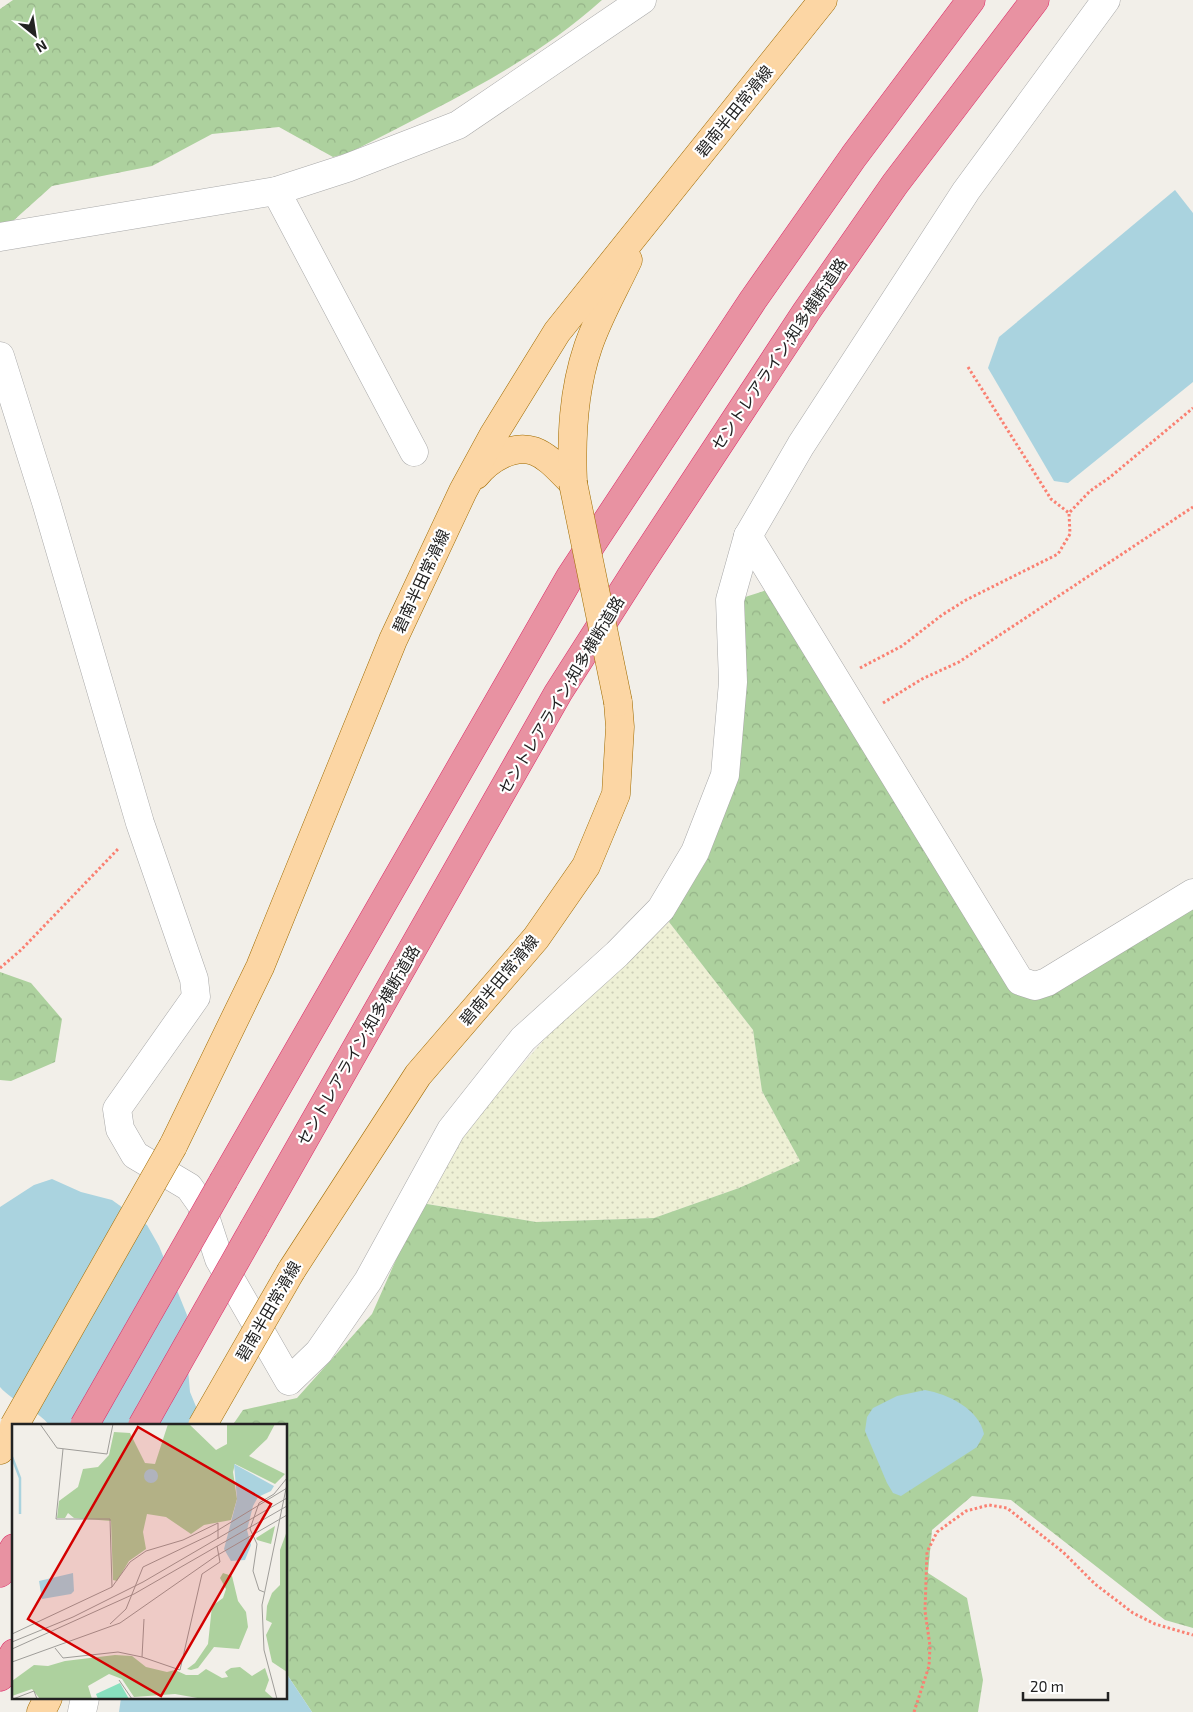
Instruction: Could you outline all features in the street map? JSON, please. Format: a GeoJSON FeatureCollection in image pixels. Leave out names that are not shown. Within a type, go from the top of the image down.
{"type":"FeatureCollection","features":[{"type":"Feature","properties":{"kind":"highway"},"geometry":{"type":"LineString","coordinates":[[85,1424],[570,577],[753,300],[854,156],[971,0]]}},
{"type":"Feature","properties":{"kind":"highway","name":"セントレアライン;知多横断道路"},"geometry":{"type":"LineString","coordinates":[[143,1424],[558,693],[730,425],[894,184],[1035,0]]}},
{"type":"Feature","properties":{"kind":"highway"},"geometry":{"type":"LineString","coordinates":[[0,1573],[12,1552]]}},
{"type":"Feature","properties":{"kind":"highway"},"geometry":{"type":"LineString","coordinates":[[0,1677],[12,1656]]}},
{"type":"Feature","properties":{"kind":"main road","name":"碧南半田常滑線"},"geometry":{"type":"LineString","coordinates":[[13,1424],[173,1146],[260,967],[393,640],[463,491],[494,434],[557,332],[823,0]]}},
{"type":"Feature","properties":{"kind":"main road","name":"碧南半田常滑線"},"geometry":{"type":"LineString","coordinates":[[203,1424],[291,1271],[418,1075],[536,938],[586,866],[616,794],[620,727],[618,702],[573,483],[571,448],[574,409],[588,347],[645,222]]}},
{"type":"Feature","properties":{"kind":"main road","name":"碧南半田常滑線"},"geometry":{"type":"LineString","coordinates":[[463,491],[494,458],[514,450],[533,451],[551,461],[573,483]]}},
{"type":"Feature","properties":{"kind":"main road"},"geometry":{"type":"LineString","coordinates":[[41,1712],[47,1700]]}},
{"type":"Feature","properties":{"kind":"street"},"geometry":{"type":"LineString","coordinates":[[0,237],[276,191],[347,168],[458,125],[642,0]]}},
{"type":"Feature","properties":{"kind":"street"},"geometry":{"type":"LineString","coordinates":[[0,356],[46,502],[141,827],[194,979],[196,997],[117,1109],[120,1129],[135,1155],[189,1187],[201,1204],[219,1259],[289,1381],[319,1352],[368,1281],[451,1130],[523,1039],[617,954],[661,909],[695,852],[725,775],[733,682],[730,600],[748,536],[801,445],[966,191],[1106,0]]}},
{"type":"Feature","properties":{"kind":"street"},"geometry":{"type":"LineString","coordinates":[[276,191],[414,452]]}},
{"type":"Feature","properties":{"kind":"street"},"geometry":{"type":"LineString","coordinates":[[748,536],[1020,981],[1035,986],[1047,982],[1193,893]]}},
{"type":"Feature","properties":{"kind":"path"},"geometry":{"type":"LineString","coordinates":[[968,367],[1051,499],[1069,513]]}},
{"type":"Feature","properties":{"kind":"path"},"geometry":{"type":"LineString","coordinates":[[837,681],[902,646],[942,615],[966,600],[1058,554],[1070,534],[1069,513],[1090,491],[1109,478],[1193,408]]}},
{"type":"Feature","properties":{"kind":"path"},"geometry":{"type":"LineString","coordinates":[[859,719],[922,679],[959,662],[1193,508]]}},
{"type":"Feature","properties":{"kind":"path"},"geometry":{"type":"LineString","coordinates":[[0,968],[21,950],[141,827]]}},
{"type":"Feature","properties":{"kind":"path"},"geometry":{"type":"LineString","coordinates":[[914,1712],[929,1666],[930,1646],[925,1611],[927,1552],[937,1532],[966,1511],[989,1505],[1007,1508],[1063,1552],[1095,1584],[1133,1612],[1155,1624],[1193,1635]]}},
{"type":"Feature","properties":{"kind":"green space"},"geometry":{"type":"Polygon","coordinates":[[[13,0],[602,0],[574,24],[513,66],[349,153],[333,157],[279,127],[212,134],[152,166],[52,186],[4,229],[0,229],[0,9],[13,0]]]}},
{"type":"Feature","properties":{"kind":"green space"},"geometry":{"type":"Polygon","coordinates":[[[770,589],[1027,991],[1193,905],[1193,1628],[1165,1620],[1011,1500],[972,1496],[932,1530],[928,1573],[967,1598],[983,1680],[978,1712],[312,1712],[288,1676],[288,1424],[233,1424],[243,1410],[297,1398],[372,1314],[421,1203],[536,1222],[654,1218],[739,1188],[800,1161],[762,1091],[753,1030],[669,922],[708,858],[737,778],[742,598],[770,589]]]}},
{"type":"Feature","properties":{"kind":"green space"},"geometry":{"type":"Polygon","coordinates":[[[669,922],[753,1030],[762,1091],[800,1161],[739,1188],[654,1218],[536,1222],[422,1203],[470,1125],[556,1026],[669,922]]]}},
{"type":"Feature","properties":{"kind":"green space"},"geometry":{"type":"Polygon","coordinates":[[[0,972],[31,983],[62,1019],[55,1062],[11,1081],[0,1080],[0,972]]]}},
{"type":"Feature","properties":{"kind":"water"},"geometry":{"type":"Polygon","coordinates":[[[1175,190],[1193,213],[1193,382],[1068,483],[1054,481],[988,368],[999,337],[1175,190]]]}},
{"type":"Feature","properties":{"kind":"water"},"geometry":{"type":"Polygon","coordinates":[[[52,1179],[81,1192],[112,1200],[147,1225],[159,1246],[187,1315],[185,1335],[190,1392],[203,1424],[48,1424],[0,1387],[0,1207],[34,1185],[52,1179]]]}},
{"type":"Feature","properties":{"kind":"water"},"geometry":{"type":"Polygon","coordinates":[[[925,1390],[943,1395],[961,1404],[976,1417],[984,1434],[977,1447],[901,1496],[893,1493],[887,1483],[865,1431],[867,1417],[873,1408],[897,1396],[925,1390]]]}},
{"type":"Feature","properties":{"kind":"water"},"geometry":{"type":"Polygon","coordinates":[[[288,1676],[312,1712],[119,1712],[121,1700],[288,1700],[288,1676]]]}}]}
